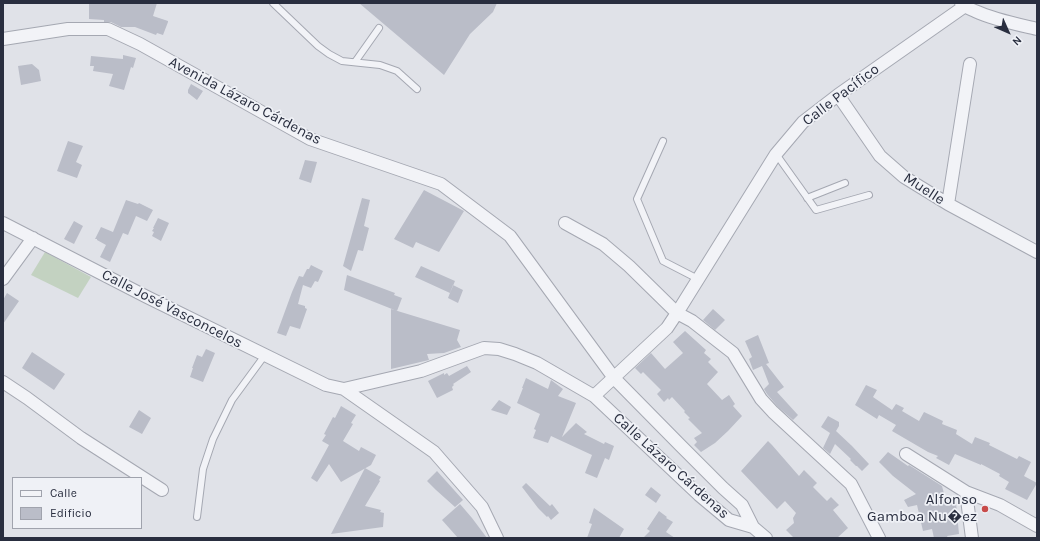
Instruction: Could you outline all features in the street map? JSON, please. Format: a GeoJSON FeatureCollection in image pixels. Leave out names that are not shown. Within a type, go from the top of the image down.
{"type":"FeatureCollection","features":[{"type":"Feature","properties":{"kind":"street","name":"Calle Pacífico"},"geometry":{"type":"LineString","coordinates":[[614,378],[667,328],[776,154],[803,122],[963,5],[986,16],[1037,29]]}},
{"type":"Feature","properties":{"kind":"street","name":"Avenida Lázaro Cárdenas"},"geometry":{"type":"LineString","coordinates":[[3,39],[68,29],[108,29],[140,44],[310,139],[441,184],[510,236],[614,378]]}},
{"type":"Feature","properties":{"kind":"street"},"geometry":{"type":"LineString","coordinates":[[948,204],[970,64]]}},
{"type":"Feature","properties":{"kind":"street","name":"Muelle"},"geometry":{"type":"LineString","coordinates":[[838,95],[880,156],[904,177],[948,204],[1037,252]]}},
{"type":"Feature","properties":{"kind":"street","name":"Calle José Vasconcelos"},"geometry":{"type":"LineString","coordinates":[[3,223],[146,297],[326,385],[344,389],[434,452],[482,507],[497,538]]}},
{"type":"Feature","properties":{"kind":"street"},"geometry":{"type":"LineString","coordinates":[[565,223],[603,244],[629,266],[677,313],[692,321],[733,353],[761,399],[773,412],[851,484],[879,538]]}},
{"type":"Feature","properties":{"kind":"street"},"geometry":{"type":"LineString","coordinates":[[3,279],[34,238]]}},
{"type":"Feature","properties":{"kind":"street","name":"Calle José Vasconcelos"},"geometry":{"type":"LineString","coordinates":[[344,389],[421,371],[484,348],[499,349],[537,363],[594,396]]}},
{"type":"Feature","properties":{"kind":"street"},"geometry":{"type":"LineString","coordinates":[[594,396],[614,378]]}},
{"type":"Feature","properties":{"kind":"street","name":"Calle Lázaro Cárdenas"},"geometry":{"type":"LineString","coordinates":[[614,378],[680,446],[742,505],[753,527],[766,538]]}},
{"type":"Feature","properties":{"kind":"street"},"geometry":{"type":"LineString","coordinates":[[3,382],[28,398],[81,438],[142,477]]}},
{"type":"Feature","properties":{"kind":"street","name":"Calle Lázaro Cárdenas"},"geometry":{"type":"LineString","coordinates":[[594,396],[729,520],[753,527]]}},
{"type":"Feature","properties":{"kind":"street"},"geometry":{"type":"LineString","coordinates":[[906,454],[966,492],[1000,505],[1037,526]]}},
{"type":"Feature","properties":{"kind":"street"},"geometry":{"type":"LineString","coordinates":[[142,477],[162,490]]}},
{"type":"Feature","properties":{"kind":"street"},"geometry":{"type":"LineString","coordinates":[[966,492],[972,538]]}},
{"type":"Feature","properties":{"kind":"lane"},"geometry":{"type":"LineString","coordinates":[[273,3],[318,46],[329,54],[342,61],[380,65],[397,71],[417,89]]}},
{"type":"Feature","properties":{"kind":"lane"},"geometry":{"type":"LineString","coordinates":[[355,62],[379,28]]}},
{"type":"Feature","properties":{"kind":"lane"},"geometry":{"type":"LineString","coordinates":[[663,142],[637,198],[663,261],[698,279]]}},
{"type":"Feature","properties":{"kind":"lane"},"geometry":{"type":"LineString","coordinates":[[776,154],[816,210],[869,195]]}},
{"type":"Feature","properties":{"kind":"lane"},"geometry":{"type":"LineString","coordinates":[[808,198],[845,183]]}},
{"type":"Feature","properties":{"kind":"lane"},"geometry":{"type":"LineString","coordinates":[[197,517],[203,469],[213,439],[232,400],[265,355]]}},
{"type":"Feature","properties":{"kind":"green space"},"geometry":{"type":"Polygon","coordinates":[[[45,252],[91,277],[78,298],[31,275],[45,252]]]}},
{"type":"Feature","properties":{"kind":"building"},"geometry":{"type":"Polygon","coordinates":[[[89,3],[157,3],[153,16],[168,22],[163,35],[157,33],[156,35],[135,27],[121,27],[111,22],[104,22],[104,20],[89,19],[89,3]]]}},
{"type":"Feature","properties":{"kind":"building"},"geometry":{"type":"Polygon","coordinates":[[[359,3],[497,3],[493,12],[470,34],[444,75],[359,3]]]}},
{"type":"Feature","properties":{"kind":"building"},"geometry":{"type":"Polygon","coordinates":[[[123,55],[136,58],[133,68],[131,67],[124,90],[109,86],[113,74],[93,71],[94,66],[90,66],[91,56],[123,59],[123,55]]]}},
{"type":"Feature","properties":{"kind":"building"},"geometry":{"type":"Polygon","coordinates":[[[32,64],[39,70],[41,81],[21,85],[18,66],[32,64]]]}},
{"type":"Feature","properties":{"kind":"building"},"geometry":{"type":"Polygon","coordinates":[[[191,84],[203,91],[197,100],[188,93],[191,84]]]}},
{"type":"Feature","properties":{"kind":"building"},"geometry":{"type":"Polygon","coordinates":[[[68,141],[83,146],[76,162],[82,165],[77,178],[57,171],[68,141]]]}},
{"type":"Feature","properties":{"kind":"building"},"geometry":{"type":"Polygon","coordinates":[[[305,160],[317,162],[311,183],[299,179],[305,160]]]}},
{"type":"Feature","properties":{"kind":"building"},"geometry":{"type":"Polygon","coordinates":[[[424,190],[464,211],[439,252],[416,242],[413,248],[394,239],[424,190]]]}},
{"type":"Feature","properties":{"kind":"building"},"geometry":{"type":"Polygon","coordinates":[[[362,198],[370,200],[364,226],[369,228],[363,251],[358,250],[351,271],[343,266],[362,198]]]}},
{"type":"Feature","properties":{"kind":"building"},"geometry":{"type":"Polygon","coordinates":[[[126,200],[139,203],[153,210],[147,221],[136,216],[128,235],[123,233],[110,262],[100,257],[106,245],[95,239],[101,227],[113,232],[126,200]]]}},
{"type":"Feature","properties":{"kind":"building"},"geometry":{"type":"Polygon","coordinates":[[[158,218],[169,223],[161,241],[152,236],[154,232],[152,231],[153,228],[158,218]]]}},
{"type":"Feature","properties":{"kind":"building"},"geometry":{"type":"Polygon","coordinates":[[[74,221],[83,226],[74,244],[64,239],[74,221]]]}},
{"type":"Feature","properties":{"kind":"building"},"geometry":{"type":"Polygon","coordinates":[[[311,265],[323,271],[318,282],[315,281],[311,288],[303,285],[298,304],[305,306],[307,309],[300,329],[290,326],[286,336],[277,333],[299,276],[303,277],[311,265]]]}},
{"type":"Feature","properties":{"kind":"building"},"geometry":{"type":"Polygon","coordinates":[[[421,266],[455,281],[450,293],[415,277],[421,266]]]}},
{"type":"Feature","properties":{"kind":"building"},"geometry":{"type":"Polygon","coordinates":[[[347,275],[395,293],[394,295],[402,298],[397,311],[344,290],[347,275]]]}},
{"type":"Feature","properties":{"kind":"building"},"geometry":{"type":"Polygon","coordinates":[[[453,285],[463,290],[458,303],[448,298],[453,285]]]}},
{"type":"Feature","properties":{"kind":"building"},"geometry":{"type":"Polygon","coordinates":[[[7,293],[19,301],[3,324],[3,300],[7,293]]]}},
{"type":"Feature","properties":{"kind":"building"},"geometry":{"type":"Polygon","coordinates":[[[391,309],[460,330],[457,340],[461,347],[444,353],[427,354],[429,360],[391,369],[391,309]]]}},
{"type":"Feature","properties":{"kind":"building"},"geometry":{"type":"Polygon","coordinates":[[[713,309],[725,320],[715,330],[703,320],[713,309]]]}},
{"type":"Feature","properties":{"kind":"building"},"geometry":{"type":"Polygon","coordinates":[[[685,331],[706,350],[704,353],[711,359],[708,362],[718,372],[707,384],[722,400],[729,395],[735,404],[733,406],[742,416],[715,443],[701,452],[694,445],[697,442],[694,438],[702,433],[688,419],[690,418],[684,412],[685,411],[672,397],[669,400],[668,398],[664,402],[657,394],[661,390],[643,372],[641,374],[635,368],[651,353],[665,369],[683,353],[673,342],[685,331]]]}},
{"type":"Feature","properties":{"kind":"building"},"geometry":{"type":"Polygon","coordinates":[[[758,335],[769,363],[766,364],[784,387],[777,392],[798,415],[793,420],[778,407],[764,389],[769,384],[762,366],[753,370],[749,359],[752,357],[745,341],[758,335]]]}},
{"type":"Feature","properties":{"kind":"building"},"geometry":{"type":"Polygon","coordinates":[[[206,349],[215,353],[203,382],[190,377],[197,355],[202,357],[206,349]]]}},
{"type":"Feature","properties":{"kind":"building"},"geometry":{"type":"Polygon","coordinates":[[[32,352],[65,374],[54,390],[22,368],[32,352]]]}},
{"type":"Feature","properties":{"kind":"building"},"geometry":{"type":"Polygon","coordinates":[[[467,366],[471,372],[453,384],[453,390],[437,398],[428,381],[444,373],[444,375],[447,373],[449,376],[467,366]]]}},
{"type":"Feature","properties":{"kind":"building"},"geometry":{"type":"Polygon","coordinates":[[[526,378],[548,389],[551,380],[563,389],[558,396],[576,403],[562,437],[576,423],[587,432],[584,434],[604,444],[605,442],[614,446],[609,460],[605,458],[597,478],[585,473],[592,455],[551,436],[548,443],[533,438],[536,430],[534,429],[540,414],[517,403],[526,378]]]}},
{"type":"Feature","properties":{"kind":"building"},"geometry":{"type":"Polygon","coordinates":[[[866,385],[877,390],[873,397],[892,410],[896,404],[904,408],[902,411],[919,421],[924,412],[943,421],[942,424],[957,430],[956,434],[972,444],[975,437],[990,443],[989,445],[1017,459],[1019,456],[1031,462],[1024,476],[1037,483],[1027,500],[1005,489],[1009,482],[999,476],[1000,474],[981,464],[955,454],[949,465],[936,458],[938,456],[928,452],[892,431],[896,425],[879,415],[877,419],[855,405],[866,385]]]}},
{"type":"Feature","properties":{"kind":"building"},"geometry":{"type":"Polygon","coordinates":[[[499,400],[511,407],[507,415],[491,410],[499,400]]]}},
{"type":"Feature","properties":{"kind":"building"},"geometry":{"type":"Polygon","coordinates":[[[341,406],[356,415],[351,423],[353,424],[343,441],[359,451],[361,447],[376,455],[371,465],[341,482],[329,464],[317,482],[311,478],[329,445],[322,441],[326,435],[324,434],[341,406]]]}},
{"type":"Feature","properties":{"kind":"building"},"geometry":{"type":"Polygon","coordinates":[[[139,410],[151,418],[142,434],[129,427],[139,410]]]}},
{"type":"Feature","properties":{"kind":"building"},"geometry":{"type":"Polygon","coordinates":[[[828,416],[839,422],[839,426],[836,431],[869,464],[862,471],[835,444],[830,454],[823,448],[830,433],[821,427],[828,416]]]}},
{"type":"Feature","properties":{"kind":"building"},"geometry":{"type":"Polygon","coordinates":[[[768,441],[799,476],[804,470],[817,483],[813,487],[827,501],[831,497],[839,505],[833,510],[848,528],[837,538],[794,538],[786,530],[794,523],[793,518],[796,513],[785,501],[777,509],[741,471],[768,441]]]}},
{"type":"Feature","properties":{"kind":"building"},"geometry":{"type":"Polygon","coordinates":[[[888,452],[942,486],[947,505],[956,503],[959,534],[947,536],[948,538],[934,538],[932,529],[923,531],[917,505],[908,507],[904,500],[916,494],[893,476],[879,462],[888,452]]]}},
{"type":"Feature","properties":{"kind":"building"},"geometry":{"type":"Polygon","coordinates":[[[365,468],[381,477],[365,506],[381,510],[380,512],[384,513],[383,527],[331,534],[365,468]]]}},
{"type":"Feature","properties":{"kind":"building"},"geometry":{"type":"Polygon","coordinates":[[[437,471],[463,500],[455,507],[427,481],[437,471]]]}},
{"type":"Feature","properties":{"kind":"building"},"geometry":{"type":"Polygon","coordinates":[[[526,483],[550,506],[552,504],[559,513],[551,520],[538,508],[522,487],[526,483]]]}},
{"type":"Feature","properties":{"kind":"building"},"geometry":{"type":"Polygon","coordinates":[[[651,487],[661,495],[656,503],[645,495],[651,487]]]}},
{"type":"Feature","properties":{"kind":"building"},"geometry":{"type":"Polygon","coordinates":[[[460,504],[487,538],[458,538],[442,520],[460,504]]]}},
{"type":"Feature","properties":{"kind":"building"},"geometry":{"type":"Polygon","coordinates":[[[594,508],[624,529],[619,538],[587,538],[592,524],[589,523],[594,508]]]}},
{"type":"Feature","properties":{"kind":"building"},"geometry":{"type":"Polygon","coordinates":[[[659,511],[673,522],[666,532],[675,538],[643,538],[650,531],[647,529],[659,511]]]}},
{"type":"Feature","properties":{"kind":"place","name":"Alfonso Gamboa Nu�ez"},"geometry":{"type":"Point","coordinates":[985,509]}}]}
